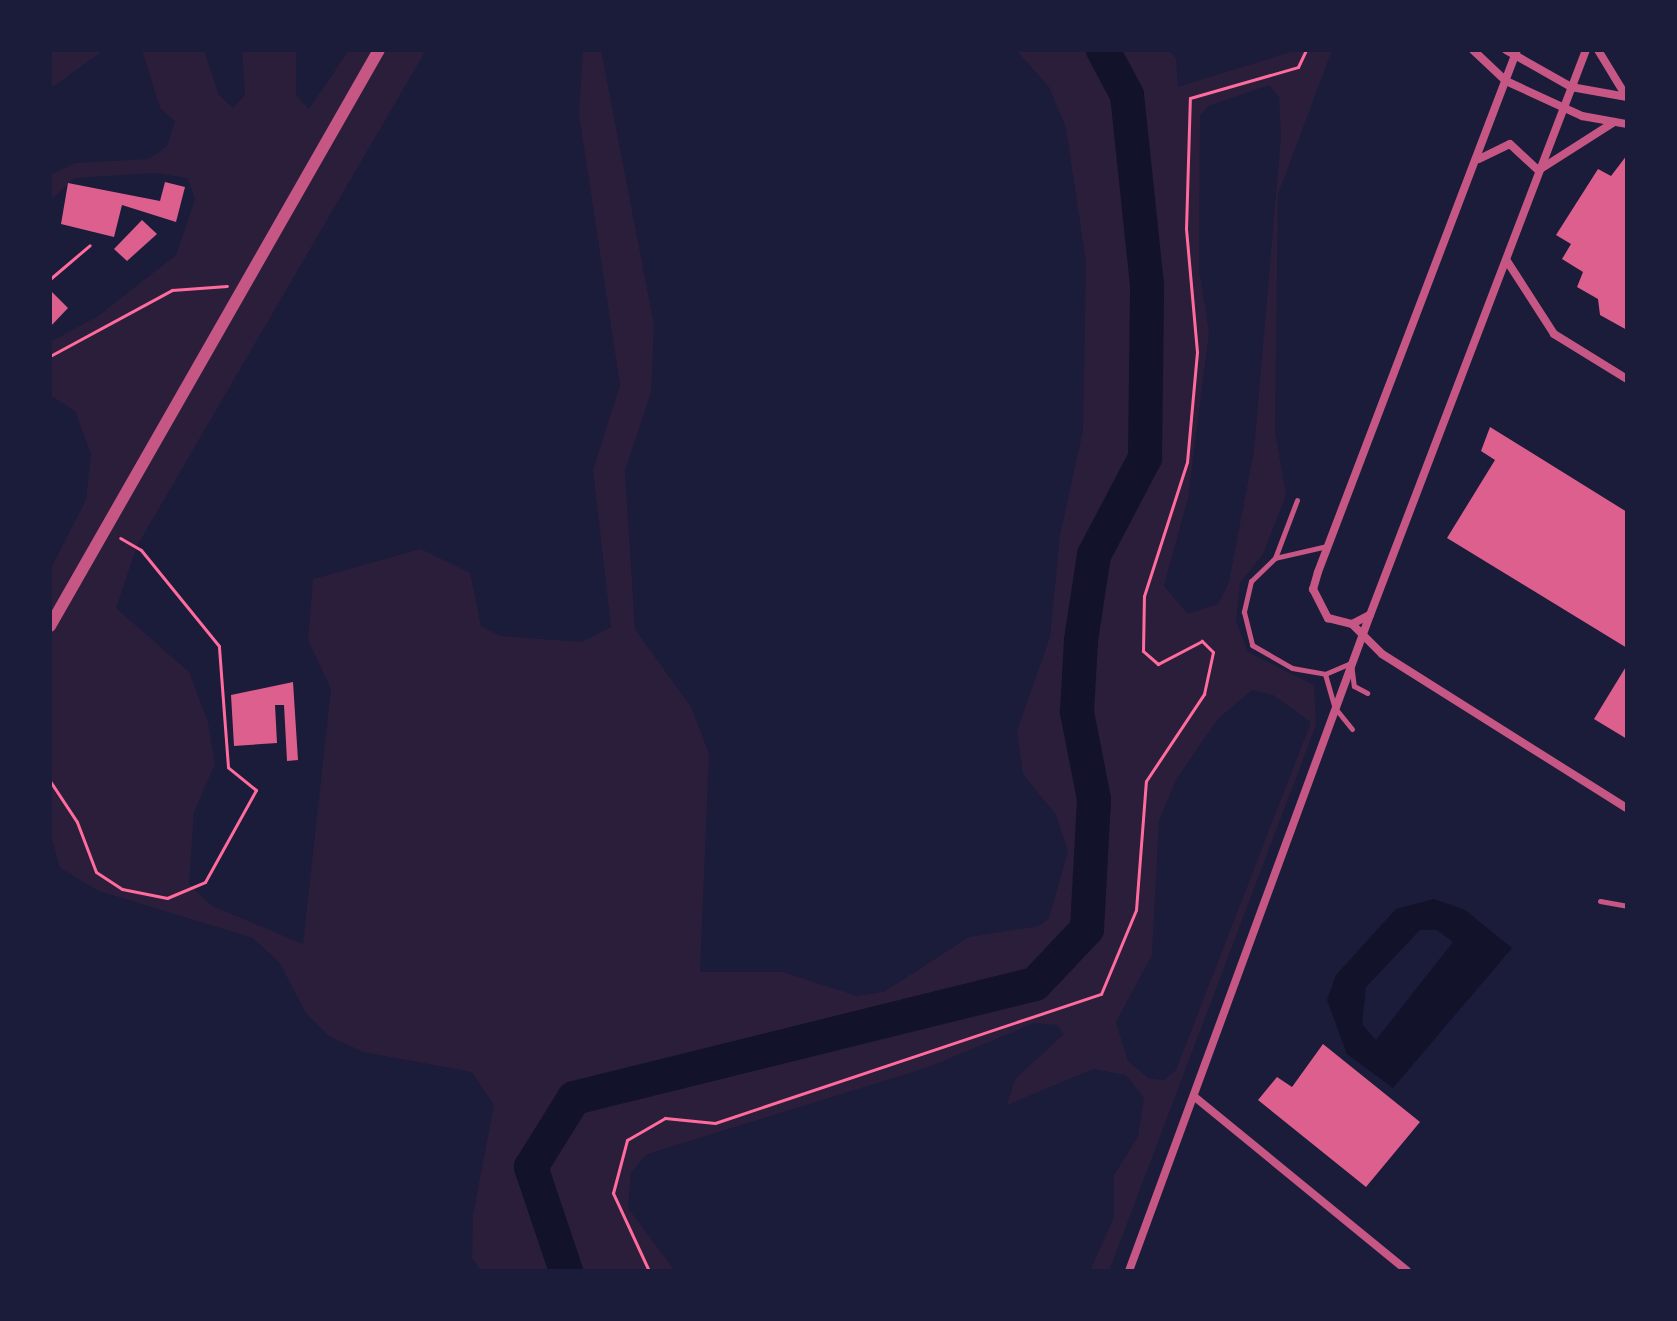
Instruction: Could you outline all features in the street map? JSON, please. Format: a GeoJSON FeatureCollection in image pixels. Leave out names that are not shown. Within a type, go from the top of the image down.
{"type":"FeatureCollection","features":[{"type":"Feature","properties":{"kind":"street"},"geometry":{"type":"LineString","coordinates":[[50,626],[102,528],[239,289],[296,203],[379,50]]}},
{"type":"Feature","properties":{"kind":"street"},"geometry":{"type":"LineString","coordinates":[[1473,50],[1506,81],[1563,107],[1627,124]]}},
{"type":"Feature","properties":{"kind":"street"},"geometry":{"type":"LineString","coordinates":[[1506,50],[1571,87],[1627,97]]}},
{"type":"Feature","properties":{"kind":"street"},"geometry":{"type":"LineString","coordinates":[[1129,1271],[1196,1098],[1351,663],[1586,50]]}},
{"type":"Feature","properties":{"kind":"street"},"geometry":{"type":"LineString","coordinates":[[1598,50],[1627,97]]}},
{"type":"Feature","properties":{"kind":"street"},"geometry":{"type":"LineString","coordinates":[[1516,53],[1328,545],[1315,598],[1328,618],[1352,624],[1362,635],[1627,808]]}},
{"type":"Feature","properties":{"kind":"street"},"geometry":{"type":"LineString","coordinates":[[1538,170],[1614,122]]}},
{"type":"Feature","properties":{"kind":"street"},"geometry":{"type":"LineString","coordinates":[[1474,165],[1488,149],[1510,144],[1538,170]]}},
{"type":"Feature","properties":{"kind":"street"},"geometry":{"type":"LineString","coordinates":[[1507,261],[1554,334],[1627,379]]}},
{"type":"Feature","properties":{"kind":"street"},"geometry":{"type":"LineString","coordinates":[[1352,624],[1370,615]]}},
{"type":"Feature","properties":{"kind":"street"},"geometry":{"type":"LineString","coordinates":[[1196,1098],[1407,1271]]}},
{"type":"Feature","properties":{"kind":"lane"},"geometry":{"type":"LineString","coordinates":[[1297,500],[1275,558],[1251,581],[1244,612],[1252,645],[1292,668],[1325,674],[1351,663],[1354,686],[1367,693]]}},
{"type":"Feature","properties":{"kind":"lane"},"geometry":{"type":"LineString","coordinates":[[1275,558],[1328,545]]}},
{"type":"Feature","properties":{"kind":"lane"},"geometry":{"type":"LineString","coordinates":[[1325,674],[1335,708],[1352,729]]}},
{"type":"Feature","properties":{"kind":"lane"},"geometry":{"type":"LineString","coordinates":[[1600,901],[1627,906]]}},
{"type":"Feature","properties":{"kind":"path"},"geometry":{"type":"LineString","coordinates":[[649,1271],[613,1193],[627,1140],[665,1118],[715,1123],[1101,994],[1136,910],[1146,781],[1204,694],[1213,652],[1202,641],[1158,664],[1143,651],[1144,596],[1187,462],[1197,352],[1186,229],[1190,98],[1298,67],[1306,50]]}},
{"type":"Feature","properties":{"kind":"path"},"geometry":{"type":"LineString","coordinates":[[50,279],[90,245]]}},
{"type":"Feature","properties":{"kind":"path"},"geometry":{"type":"LineString","coordinates":[[50,356],[172,290],[209,282],[239,289]]}},
{"type":"Feature","properties":{"kind":"path"},"geometry":{"type":"LineString","coordinates":[[50,781],[77,822],[96,872],[122,889],[167,898],[205,882],[256,790],[228,767],[219,646],[141,550],[102,528]]}},
{"type":"Feature","properties":{"kind":"shaded area"},"geometry":{"type":"Polygon","coordinates":[[[50,50],[104,50],[50,89],[50,50]]]}},
{"type":"Feature","properties":{"kind":"shaded area"},"geometry":{"type":"Polygon","coordinates":[[[142,50],[204,50],[219,95],[233,108],[245,95],[242,50],[296,50],[296,95],[309,109],[349,50],[426,50],[137,546],[116,608],[189,672],[208,722],[215,764],[194,812],[189,884],[212,906],[303,944],[331,689],[308,640],[313,579],[421,549],[470,573],[481,626],[501,636],[582,642],[611,627],[593,470],[620,385],[579,114],[583,50],[601,50],[654,325],[651,393],[625,471],[635,629],[691,707],[709,753],[700,972],[783,972],[857,996],[884,992],[969,937],[1039,926],[1049,918],[1068,851],[1056,815],[1023,774],[1017,731],[1050,637],[1060,535],[1083,430],[1086,262],[1066,128],[1049,87],[1016,50],[1168,50],[1176,58],[1178,87],[1297,50],[1332,50],[1278,194],[1275,432],[1286,495],[1263,554],[1240,583],[1236,621],[1248,652],[1314,685],[1316,725],[1109,1271],[1090,1271],[1114,1217],[1114,1175],[1138,1137],[1144,1098],[1126,1075],[1093,1069],[1007,1105],[1015,1079],[1064,1034],[1057,1025],[1034,1023],[929,1067],[647,1154],[631,1172],[628,1208],[675,1271],[481,1271],[472,1258],[473,1215],[494,1105],[472,1072],[363,1052],[329,1036],[306,1013],[279,962],[253,938],[99,891],[60,868],[50,832],[50,570],[86,500],[91,454],[75,411],[50,395],[50,342],[98,316],[176,255],[195,200],[188,178],[154,173],[74,178],[50,201],[50,175],[75,163],[149,159],[167,146],[175,121],[160,108],[142,50]],[[1269,85],[1208,106],[1200,116],[1199,270],[1209,332],[1188,498],[1164,586],[1188,614],[1218,604],[1229,582],[1254,450],[1281,137],[1279,97],[1269,85]],[[1252,690],[1218,719],[1177,778],[1159,820],[1152,955],[1116,1022],[1128,1061],[1148,1078],[1164,1080],[1176,1070],[1311,722],[1273,695],[1252,690]]]}},
{"type":"Feature","properties":{"kind":"shaded area"},"geometry":{"type":"Polygon","coordinates":[[[1434,899],[1465,910],[1512,948],[1393,1088],[1347,1054],[1327,1000],[1336,975],[1396,909],[1434,899]],[[1420,930],[1366,987],[1362,1024],[1376,1040],[1453,942],[1437,930],[1420,930]]]}},
{"type":"Feature","properties":{"kind":"building"},"geometry":{"type":"Polygon","coordinates":[[[1627,155],[1627,330],[1600,315],[1598,299],[1577,287],[1583,272],[1562,259],[1571,244],[1556,235],[1598,169],[1611,176],[1627,155]]]}},
{"type":"Feature","properties":{"kind":"building"},"geometry":{"type":"Polygon","coordinates":[[[165,182],[185,187],[176,222],[122,205],[114,237],[61,224],[68,183],[160,201],[165,182]]]}},
{"type":"Feature","properties":{"kind":"building"},"geometry":{"type":"Polygon","coordinates":[[[142,220],[157,234],[127,261],[114,249],[142,220]]]}},
{"type":"Feature","properties":{"kind":"building"},"geometry":{"type":"Polygon","coordinates":[[[50,290],[68,308],[50,327],[50,290]]]}},
{"type":"Feature","properties":{"kind":"building"},"geometry":{"type":"Polygon","coordinates":[[[1490,427],[1627,512],[1627,648],[1447,538],[1495,460],[1481,451],[1490,427]]]}},
{"type":"Feature","properties":{"kind":"building"},"geometry":{"type":"Polygon","coordinates":[[[1627,665],[1627,739],[1594,719],[1627,665]]]}},
{"type":"Feature","properties":{"kind":"building"},"geometry":{"type":"Polygon","coordinates":[[[293,682],[298,760],[287,761],[284,705],[275,705],[277,743],[234,746],[231,695],[293,682]]]}},
{"type":"Feature","properties":{"kind":"building"},"geometry":{"type":"Polygon","coordinates":[[[1323,1044],[1420,1122],[1366,1187],[1258,1100],[1277,1077],[1292,1087],[1323,1044]]]}},
{"type":"Feature","properties":{"kind":"waterway"},"geometry":{"type":"LineString","coordinates":[[566,1271],[531,1167],[574,1098],[1035,984],[1087,929],[1094,799],[1077,712],[1081,640],[1094,555],[1145,458],[1147,285],[1127,95],[1103,50]]}}]}
